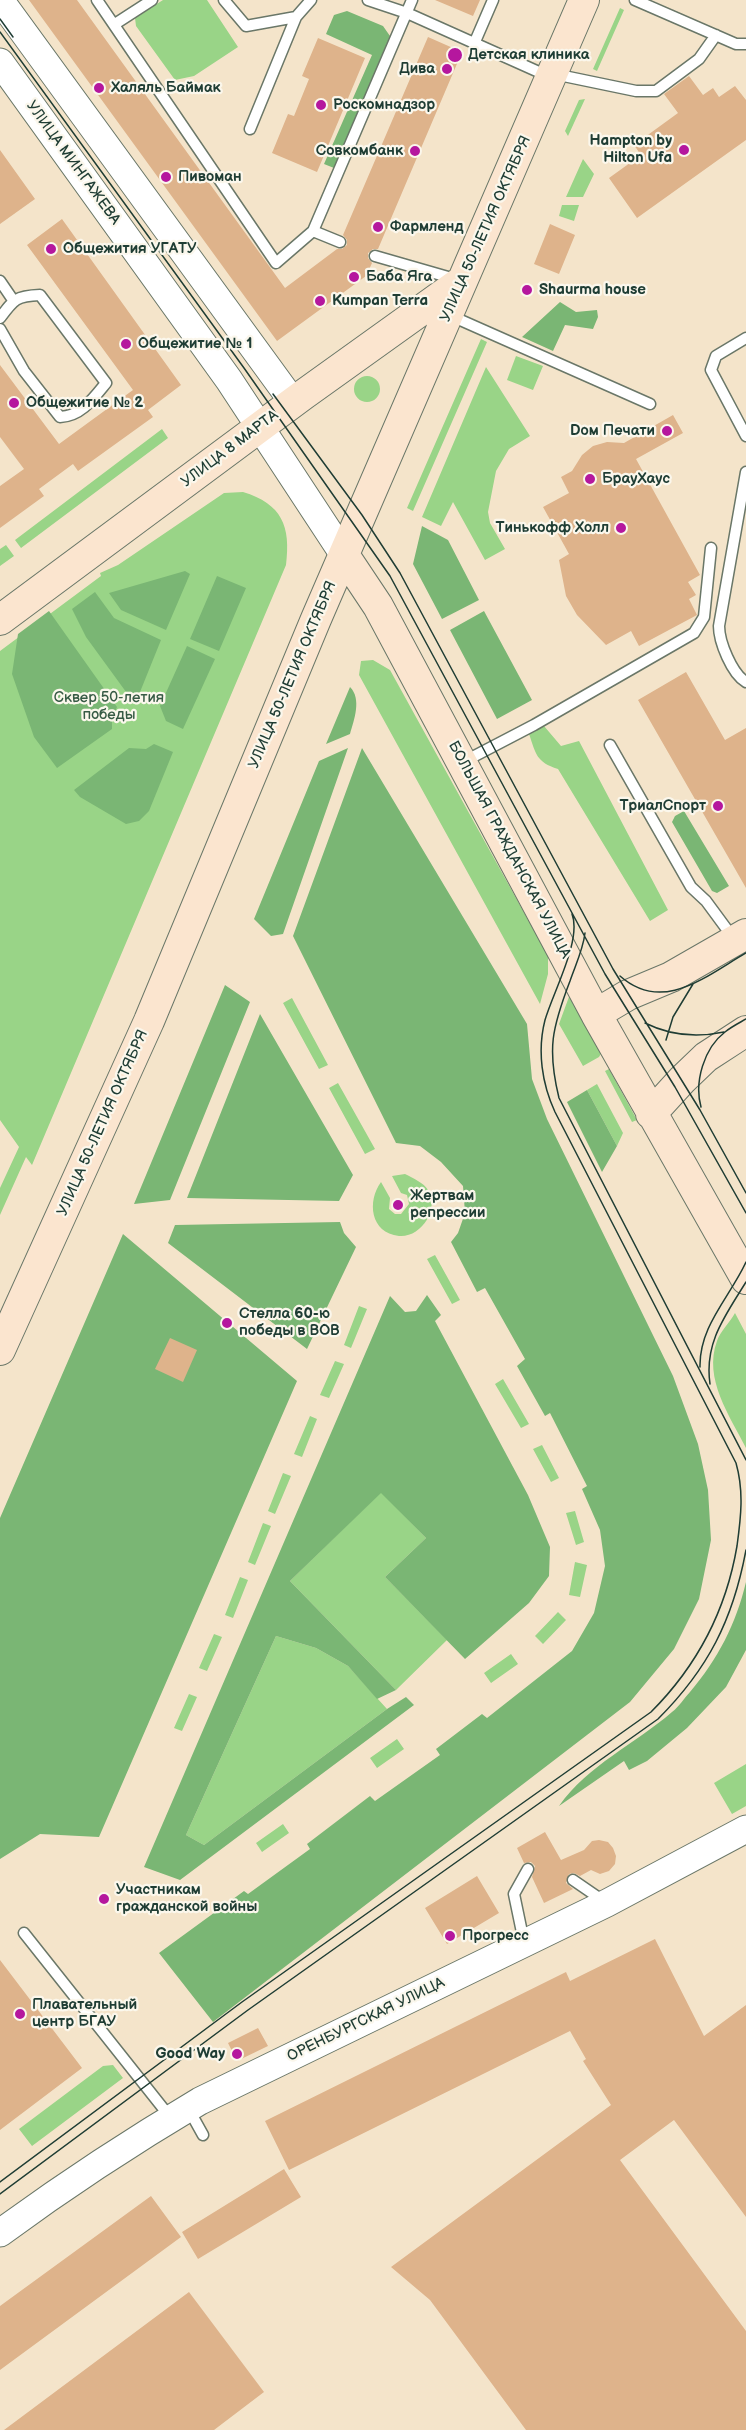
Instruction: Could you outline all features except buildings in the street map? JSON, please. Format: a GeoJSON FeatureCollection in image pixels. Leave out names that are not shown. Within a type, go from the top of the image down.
{"type":"FeatureCollection","features":[{"type":"Feature","properties":{"kind":"main road","name":"УЛИЦА 50-ЛЕТИЯ ОКТЯБРЯ"},"geometry":{"type":"LineString","coordinates":[[0,1350],[149,1021],[344,555],[584,0]]}},
{"type":"Feature","properties":{"kind":"main road","name":"УЛИЦА 8 МАРТА"},"geometry":{"type":"LineString","coordinates":[[0,620],[293,402],[462,281]]}},
{"type":"Feature","properties":{"kind":"main road","name":"БОЛЬШАЯ ГРАЖДАНСКАЯ УЛИЦА"},"geometry":{"type":"LineString","coordinates":[[344,555],[378,606],[596,1014],[746,1279]]}},
{"type":"Feature","properties":{"kind":"main road"},"geometry":{"type":"LineString","coordinates":[[596,1014],[628,995],[671,977],[741,937]]}},
{"type":"Feature","properties":{"kind":"main road"},"geometry":{"type":"LineString","coordinates":[[651,1114],[706,1057],[746,1031]]}},
{"type":"Feature","properties":{"kind":"street"},"geometry":{"type":"LineString","coordinates":[[0,0],[293,402]]}},
{"type":"Feature","properties":{"kind":"street","name":"УЛИЦА МИНГАЖЕВА"},"geometry":{"type":"LineString","coordinates":[[0,62],[229,380],[260,427]]}},
{"type":"Feature","properties":{"kind":"street","name":"БОЛЬШАЯ ГРАЖДАНСКАЯ УЛИЦА"},"geometry":{"type":"LineString","coordinates":[[260,427],[344,555]]}},
{"type":"Feature","properties":{"kind":"street","name":"ОРЕНБУРГСКАЯ УЛИЦА"},"geometry":{"type":"LineString","coordinates":[[0,2233],[59,2190],[179,2113],[607,1903],[746,1829]]}},
{"type":"Feature","properties":{"kind":"lane"},"geometry":{"type":"LineString","coordinates":[[97,0],[276,263],[313,231],[412,0]]}},
{"type":"Feature","properties":{"kind":"lane"},"geometry":{"type":"LineString","coordinates":[[115,24],[152,0]]}},
{"type":"Feature","properties":{"kind":"lane"},"geometry":{"type":"LineString","coordinates":[[224,0],[246,26],[296,17]]}},
{"type":"Feature","properties":{"kind":"lane"},"geometry":{"type":"LineString","coordinates":[[250,129],[296,17],[311,0]]}},
{"type":"Feature","properties":{"kind":"lane"},"geometry":{"type":"LineString","coordinates":[[368,0],[407,13],[474,44],[553,76],[636,91],[656,91],[699,59],[716,35]]}},
{"type":"Feature","properties":{"kind":"lane"},"geometry":{"type":"LineString","coordinates":[[474,44],[493,0]]}},
{"type":"Feature","properties":{"kind":"lane"},"geometry":{"type":"LineString","coordinates":[[635,0],[736,44],[746,44]]}},
{"type":"Feature","properties":{"kind":"lane"},"geometry":{"type":"LineString","coordinates":[[313,231],[340,242]]}},
{"type":"Feature","properties":{"kind":"lane"},"geometry":{"type":"LineString","coordinates":[[375,256],[462,281]]}},
{"type":"Feature","properties":{"kind":"lane"},"geometry":{"type":"LineString","coordinates":[[0,281],[13,300]]}},
{"type":"Feature","properties":{"kind":"lane"},"geometry":{"type":"LineString","coordinates":[[0,318],[13,300],[23,296],[40,295],[106,383],[89,403],[72,416],[60,417],[24,371],[0,329]]}},
{"type":"Feature","properties":{"kind":"lane"},"geometry":{"type":"LineString","coordinates":[[448,315],[650,404]]}},
{"type":"Feature","properties":{"kind":"lane"},"geometry":{"type":"LineString","coordinates":[[746,338],[716,356],[711,370],[746,436]]}},
{"type":"Feature","properties":{"kind":"lane"},"geometry":{"type":"LineString","coordinates":[[746,472],[719,630],[720,643],[740,679],[746,682]]}},
{"type":"Feature","properties":{"kind":"lane"},"geometry":{"type":"LineString","coordinates":[[462,763],[534,725],[694,633],[704,617],[711,548]]}},
{"type":"Feature","properties":{"kind":"lane"},"geometry":{"type":"LineString","coordinates":[[610,745],[691,887],[741,937]]}},
{"type":"Feature","properties":{"kind":"lane"},"geometry":{"type":"LineString","coordinates":[[524,1943],[514,1894],[528,1869]]}},
{"type":"Feature","properties":{"kind":"lane"},"geometry":{"type":"LineString","coordinates":[[573,1880],[607,1903]]}},
{"type":"Feature","properties":{"kind":"lane"},"geometry":{"type":"LineString","coordinates":[[24,1933],[179,2113],[203,2135]]}},
{"type":"Feature","properties":{"kind":"green space"},"geometry":{"type":"Polygon","coordinates":[[[163,0],[207,0],[238,47],[194,76],[175,80],[136,26],[135,18],[163,0]]]}},
{"type":"Feature","properties":{"kind":"green space"},"geometry":{"type":"Polygon","coordinates":[[[620,8],[624,10],[597,71],[593,69],[620,8]]]}},
{"type":"Feature","properties":{"kind":"green space"},"geometry":{"type":"Polygon","coordinates":[[[347,11],[383,26],[390,36],[334,168],[324,164],[372,55],[326,34],[334,15],[347,11]]]}},
{"type":"Feature","properties":{"kind":"green space"},"geometry":{"type":"Polygon","coordinates":[[[585,99],[568,136],[565,131],[579,100],[585,99]]]}},
{"type":"Feature","properties":{"kind":"green space"},"geometry":{"type":"Polygon","coordinates":[[[583,159],[594,174],[583,197],[566,197],[583,159]]]}},
{"type":"Feature","properties":{"kind":"green space"},"geometry":{"type":"Polygon","coordinates":[[[562,205],[579,205],[574,221],[559,216],[562,205]]]}},
{"type":"Feature","properties":{"kind":"green space"},"geometry":{"type":"Polygon","coordinates":[[[560,302],[576,312],[597,310],[598,317],[593,329],[565,325],[553,351],[522,337],[560,302]]]}},
{"type":"Feature","properties":{"kind":"green space"},"geometry":{"type":"Polygon","coordinates":[[[481,339],[487,342],[413,511],[407,508],[481,339]]]}},
{"type":"Feature","properties":{"kind":"green space"},"geometry":{"type":"Polygon","coordinates":[[[516,356],[543,366],[533,390],[507,380],[516,356]]]}},
{"type":"Feature","properties":{"kind":"green space"},"geometry":{"type":"Polygon","coordinates":[[[486,367],[530,436],[509,449],[496,471],[488,512],[490,523],[505,549],[485,560],[453,502],[441,526],[422,517],[486,367]]]}},
{"type":"Feature","properties":{"kind":"green space"},"geometry":{"type":"Polygon","coordinates":[[[367,376],[376,380],[380,389],[376,398],[367,402],[358,398],[354,389],[358,380],[367,376]]]}},
{"type":"Feature","properties":{"kind":"green space"},"geometry":{"type":"Polygon","coordinates":[[[162,429],[168,438],[21,548],[15,540],[162,429]]]}},
{"type":"Feature","properties":{"kind":"green space","name":"Сквер 50-летия победы"},"geometry":{"type":"Polygon","coordinates":[[[243,492],[267,503],[281,518],[287,539],[286,565],[32,1165],[26,1157],[0,1215],[0,1188],[19,1147],[0,1120],[0,651],[101,576],[100,573],[118,565],[224,493],[243,492]]]}},
{"type":"Feature","properties":{"kind":"green space"},"geometry":{"type":"Polygon","coordinates":[[[422,526],[448,540],[479,600],[442,619],[413,564],[422,526]]]}},
{"type":"Feature","properties":{"kind":"green space"},"geometry":{"type":"Polygon","coordinates":[[[6,545],[14,556],[0,566],[0,549],[6,545]]]}},
{"type":"Feature","properties":{"kind":"green space"},"geometry":{"type":"Polygon","coordinates":[[[185,571],[190,574],[166,630],[121,610],[109,593],[185,571]]]}},
{"type":"Feature","properties":{"kind":"green space"},"geometry":{"type":"Polygon","coordinates":[[[217,576],[246,588],[219,651],[190,639],[217,576]]]}},
{"type":"Feature","properties":{"kind":"green space"},"geometry":{"type":"Polygon","coordinates":[[[95,592],[114,618],[161,640],[140,692],[129,696],[86,637],[72,609],[95,592]]]}},
{"type":"Feature","properties":{"kind":"green space"},"geometry":{"type":"Polygon","coordinates":[[[49,611],[117,707],[112,719],[112,729],[57,768],[34,737],[12,674],[18,634],[49,611]]]}},
{"type":"Feature","properties":{"kind":"green space"},"geometry":{"type":"Polygon","coordinates":[[[484,611],[532,700],[497,719],[450,630],[484,611]]]}},
{"type":"Feature","properties":{"kind":"green space"},"geometry":{"type":"Polygon","coordinates":[[[187,646],[215,659],[183,729],[166,721],[160,706],[187,646]]]}},
{"type":"Feature","properties":{"kind":"green space"},"geometry":{"type":"Polygon","coordinates":[[[373,660],[390,670],[548,956],[548,974],[540,1004],[359,675],[361,661],[373,660]]]}},
{"type":"Feature","properties":{"kind":"green space"},"geometry":{"type":"Polygon","coordinates":[[[350,687],[356,697],[356,703],[350,734],[326,744],[350,687]]]}},
{"type":"Feature","properties":{"kind":"green space"},"geometry":{"type":"Polygon","coordinates":[[[544,726],[561,746],[579,741],[668,910],[650,921],[558,769],[545,763],[535,752],[529,734],[544,726]]]}},
{"type":"Feature","properties":{"kind":"green space"},"geometry":{"type":"Polygon","coordinates":[[[154,744],[173,752],[149,811],[139,821],[126,824],[80,797],[74,790],[129,748],[146,749],[154,744]]]}},
{"type":"Feature","properties":{"kind":"green space"},"geometry":{"type":"Polygon","coordinates":[[[348,748],[283,934],[271,936],[254,919],[319,761],[348,748]]]}},
{"type":"Feature","properties":{"kind":"green space"},"geometry":{"type":"Polygon","coordinates":[[[362,748],[527,1024],[532,1079],[547,1119],[673,1376],[698,1444],[708,1490],[711,1540],[699,1599],[674,1649],[630,1702],[213,2022],[159,1953],[244,1891],[248,1894],[310,1849],[307,1844],[370,1796],[375,1801],[440,1755],[436,1749],[482,1714],[487,1718],[572,1651],[594,1613],[605,1566],[600,1530],[582,1489],[587,1486],[550,1413],[545,1416],[517,1366],[525,1359],[485,1288],[477,1292],[451,1242],[458,1233],[465,1213],[463,1186],[441,1162],[420,1146],[396,1143],[293,936],[362,748]]]}},
{"type":"Feature","properties":{"kind":"green space"},"geometry":{"type":"Polygon","coordinates":[[[684,811],[729,886],[717,893],[712,891],[672,822],[675,816],[684,811]]]}},
{"type":"Feature","properties":{"kind":"green space"},"geometry":{"type":"Polygon","coordinates":[[[225,985],[250,1002],[170,1200],[134,1204],[225,985]]]}},
{"type":"Feature","properties":{"kind":"green space"},"geometry":{"type":"Polygon","coordinates":[[[570,994],[602,1052],[599,1057],[583,1066],[559,1024],[570,994]]]}},
{"type":"Feature","properties":{"kind":"green space"},"geometry":{"type":"Polygon","coordinates":[[[292,998],[328,1065],[319,1069],[283,1003],[292,998]]]}},
{"type":"Feature","properties":{"kind":"green space"},"geometry":{"type":"Polygon","coordinates":[[[260,1014],[353,1175],[339,1201],[187,1198],[260,1014]]]}},
{"type":"Feature","properties":{"kind":"green space"},"geometry":{"type":"Polygon","coordinates":[[[609,1069],[637,1120],[632,1122],[605,1071],[609,1069]]]}},
{"type":"Feature","properties":{"kind":"green space"},"geometry":{"type":"Polygon","coordinates":[[[338,1083],[375,1149],[365,1154],[329,1088],[338,1083]]]}},
{"type":"Feature","properties":{"kind":"green space"},"geometry":{"type":"Polygon","coordinates":[[[597,1084],[623,1133],[617,1146],[587,1090],[597,1084]]]}},
{"type":"Feature","properties":{"kind":"green space"},"geometry":{"type":"Polygon","coordinates":[[[587,1090],[617,1146],[602,1172],[567,1102],[587,1090]]]}},
{"type":"Feature","properties":{"kind":"green space"},"geometry":{"type":"Polygon","coordinates":[[[405,1174],[426,1187],[432,1205],[421,1227],[415,1232],[399,1236],[389,1234],[382,1229],[377,1223],[373,1207],[381,1182],[390,1198],[389,1209],[395,1214],[401,1214],[409,1204],[407,1195],[401,1193],[392,1176],[405,1174]]]}},
{"type":"Feature","properties":{"kind":"green space"},"geometry":{"type":"Polygon","coordinates":[[[340,1222],[344,1233],[356,1247],[307,1349],[168,1243],[175,1225],[340,1222]]]}},
{"type":"Feature","properties":{"kind":"green space"},"geometry":{"type":"Polygon","coordinates":[[[123,1234],[297,1381],[99,1837],[40,1834],[0,1859],[0,1518],[123,1234]]]}},
{"type":"Feature","properties":{"kind":"green space"},"geometry":{"type":"Polygon","coordinates":[[[435,1255],[460,1300],[452,1304],[427,1259],[435,1255]]]}},
{"type":"Feature","properties":{"kind":"green space"},"geometry":{"type":"Polygon","coordinates":[[[427,1295],[441,1315],[435,1321],[528,1495],[550,1547],[549,1576],[529,1603],[465,1659],[385,1577],[426,1538],[381,1493],[290,1581],[396,1690],[377,1699],[348,1666],[316,1648],[276,1636],[186,1835],[204,1845],[387,1709],[406,1697],[414,1705],[180,1880],[144,1867],[390,1296],[405,1312],[416,1311],[427,1295]]]}},
{"type":"Feature","properties":{"kind":"green space"},"geometry":{"type":"Polygon","coordinates":[[[359,1306],[367,1309],[351,1348],[344,1345],[359,1306]]]}},
{"type":"Feature","properties":{"kind":"green space"},"geometry":{"type":"Polygon","coordinates":[[[735,1313],[746,1334],[746,1448],[720,1397],[713,1369],[717,1341],[735,1313]]]}},
{"type":"Feature","properties":{"kind":"green space"},"geometry":{"type":"Polygon","coordinates":[[[335,1361],[344,1364],[329,1398],[320,1395],[335,1361]]]}},
{"type":"Feature","properties":{"kind":"green space"},"geometry":{"type":"Polygon","coordinates":[[[503,1379],[529,1424],[521,1428],[495,1384],[503,1379]]]}},
{"type":"Feature","properties":{"kind":"green space"},"geometry":{"type":"Polygon","coordinates":[[[310,1416],[317,1419],[302,1457],[294,1454],[310,1416]]]}},
{"type":"Feature","properties":{"kind":"green space"},"geometry":{"type":"Polygon","coordinates":[[[542,1445],[559,1478],[551,1482],[533,1449],[542,1445]]]}},
{"type":"Feature","properties":{"kind":"green space"},"geometry":{"type":"Polygon","coordinates":[[[283,1473],[291,1476],[275,1514],[268,1511],[283,1473]]]}},
{"type":"Feature","properties":{"kind":"green space"},"geometry":{"type":"Polygon","coordinates":[[[381,1492],[426,1538],[385,1577],[447,1640],[396,1690],[290,1581],[381,1492]]]}},
{"type":"Feature","properties":{"kind":"green space"},"geometry":{"type":"Polygon","coordinates":[[[575,1511],[584,1542],[576,1545],[566,1513],[575,1511]]]}},
{"type":"Feature","properties":{"kind":"green space"},"geometry":{"type":"Polygon","coordinates":[[[263,1523],[271,1526],[255,1565],[248,1562],[263,1523]]]}},
{"type":"Feature","properties":{"kind":"green space"},"geometry":{"type":"Polygon","coordinates":[[[575,1562],[587,1565],[580,1597],[569,1595],[575,1562]]]}},
{"type":"Feature","properties":{"kind":"green space"},"geometry":{"type":"Polygon","coordinates":[[[240,1577],[248,1580],[233,1618],[225,1615],[240,1577]]]}},
{"type":"Feature","properties":{"kind":"green space"},"geometry":{"type":"Polygon","coordinates":[[[746,1582],[746,1650],[726,1687],[687,1728],[647,1761],[629,1770],[624,1761],[559,1806],[598,1767],[675,1710],[700,1680],[725,1640],[746,1582]]]}},
{"type":"Feature","properties":{"kind":"green space"},"geometry":{"type":"Polygon","coordinates":[[[558,1612],[566,1620],[543,1644],[535,1636],[558,1612]]]}},
{"type":"Feature","properties":{"kind":"green space"},"geometry":{"type":"Polygon","coordinates":[[[214,1634],[222,1637],[207,1671],[199,1668],[214,1634]]]}},
{"type":"Feature","properties":{"kind":"green space"},"geometry":{"type":"Polygon","coordinates":[[[276,1636],[316,1648],[348,1666],[387,1709],[204,1845],[186,1835],[276,1636]]]}},
{"type":"Feature","properties":{"kind":"green space"},"geometry":{"type":"Polygon","coordinates":[[[511,1654],[518,1664],[491,1683],[484,1673],[511,1654]]]}},
{"type":"Feature","properties":{"kind":"green space"},"geometry":{"type":"Polygon","coordinates":[[[189,1694],[197,1697],[182,1731],[174,1728],[189,1694]]]}},
{"type":"Feature","properties":{"kind":"green space"},"geometry":{"type":"Polygon","coordinates":[[[397,1739],[404,1749],[377,1768],[370,1758],[397,1739]]]}},
{"type":"Feature","properties":{"kind":"green space"},"geometry":{"type":"Polygon","coordinates":[[[746,1764],[746,1806],[732,1814],[714,1783],[746,1764]]]}},
{"type":"Feature","properties":{"kind":"green space"},"geometry":{"type":"Polygon","coordinates":[[[283,1824],[289,1833],[262,1852],[256,1843],[283,1824]]]}},
{"type":"Feature","properties":{"kind":"green space"},"geometry":{"type":"Polygon","coordinates":[[[113,2065],[123,2078],[32,2146],[19,2129],[103,2066],[113,2065]]]}},
{"type":"Feature","properties":{"kind":"tram line"},"geometry":{"type":"LineString","coordinates":[[0,19],[13,37]]}},
{"type":"Feature","properties":{"kind":"tram line"},"geometry":{"type":"LineString","coordinates":[[0,32],[244,368],[390,576],[605,974],[675,1087],[746,1213]]}},
{"type":"Feature","properties":{"kind":"tram line"},"geometry":{"type":"LineString","coordinates":[[273,394],[362,515],[400,573],[613,969],[700,1110],[746,1193]]}},
{"type":"Feature","properties":{"kind":"tram line"},"geometry":{"type":"LineString","coordinates":[[0,2182],[242,2002],[651,1712],[683,1675],[708,1636],[726,1593],[737,1546],[741,1514],[739,1473],[736,1463],[555,1112],[547,1090],[542,1067],[541,1044],[545,1020],[570,952],[574,925],[572,914]]}},
{"type":"Feature","properties":{"kind":"tram line"},"geometry":{"type":"LineString","coordinates":[[585,933],[581,952],[555,1026],[552,1052],[559,1098],[746,1460]]}},
{"type":"Feature","properties":{"kind":"tram line"},"geometry":{"type":"LineString","coordinates":[[620,976],[636,987],[652,992],[668,991],[700,980],[746,953]]}},
{"type":"Feature","properties":{"kind":"tram line"},"geometry":{"type":"LineString","coordinates":[[666,1040],[673,1017],[693,984]]}},
{"type":"Feature","properties":{"kind":"tram line"},"geometry":{"type":"LineString","coordinates":[[701,1107],[699,1087],[706,1056],[718,1039],[730,1028],[746,1019]]}},
{"type":"Feature","properties":{"kind":"tram line"},"geometry":{"type":"LineString","coordinates":[[645,1023],[664,1031],[684,1035],[724,1032]]}},
{"type":"Feature","properties":{"kind":"tram line"},"geometry":{"type":"LineString","coordinates":[[700,1367],[701,1352],[710,1325],[746,1262]]}},
{"type":"Feature","properties":{"kind":"tram line"},"geometry":{"type":"LineString","coordinates":[[710,1384],[709,1369],[713,1343],[724,1318],[746,1282]]}},
{"type":"Feature","properties":{"kind":"tram line"},"geometry":{"type":"LineString","coordinates":[[0,2194],[248,2010],[658,1719],[691,1681],[716,1642],[734,1599],[746,1550]]}},
{"type":"Feature","properties":{"kind":"place","name":"Детская клиника"},"geometry":{"type":"Point","coordinates":[455,55]}},
{"type":"Feature","properties":{"kind":"place","name":"Дива"},"geometry":{"type":"Point","coordinates":[447,69]}},
{"type":"Feature","properties":{"kind":"place","name":"Халяль Баймак"},"geometry":{"type":"Point","coordinates":[99,88]}},
{"type":"Feature","properties":{"kind":"place","name":"Роскомнадзор"},"geometry":{"type":"Point","coordinates":[321,105]}},
{"type":"Feature","properties":{"kind":"place","name":"Hampton by Hilton Ufa"},"geometry":{"type":"Point","coordinates":[684,150]}},
{"type":"Feature","properties":{"kind":"place","name":"Совкомбанк"},"geometry":{"type":"Point","coordinates":[415,151]}},
{"type":"Feature","properties":{"kind":"place","name":"Пивоман"},"geometry":{"type":"Point","coordinates":[166,177]}},
{"type":"Feature","properties":{"kind":"place","name":"Фармленд"},"geometry":{"type":"Point","coordinates":[378,227]}},
{"type":"Feature","properties":{"kind":"place","name":"Общежития УГАТУ"},"geometry":{"type":"Point","coordinates":[51,249]}},
{"type":"Feature","properties":{"kind":"place","name":"Баба Яга"},"geometry":{"type":"Point","coordinates":[354,277]}},
{"type":"Feature","properties":{"kind":"place","name":"Shaurma house"},"geometry":{"type":"Point","coordinates":[527,290]}},
{"type":"Feature","properties":{"kind":"place","name":"Kumpan Terra"},"geometry":{"type":"Point","coordinates":[320,301]}},
{"type":"Feature","properties":{"kind":"place","name":"Общежитие № 1"},"geometry":{"type":"Point","coordinates":[126,344]}},
{"type":"Feature","properties":{"kind":"place","name":"Общежитие № 2"},"geometry":{"type":"Point","coordinates":[14,403]}},
{"type":"Feature","properties":{"kind":"place","name":"Dом Печати"},"geometry":{"type":"Point","coordinates":[667,431]}},
{"type":"Feature","properties":{"kind":"place","name":"БрауХаус"},"geometry":{"type":"Point","coordinates":[590,479]}},
{"type":"Feature","properties":{"kind":"place","name":"Тинькофф Холл"},"geometry":{"type":"Point","coordinates":[621,528]}},
{"type":"Feature","properties":{"kind":"place","name":"ТриалСпорт"},"geometry":{"type":"Point","coordinates":[718,806]}},
{"type":"Feature","properties":{"kind":"place","name":"Жертвам репрессии"},"geometry":{"type":"Point","coordinates":[398,1205]}},
{"type":"Feature","properties":{"kind":"place","name":"Стелла 60-ю победы в ВОВ"},"geometry":{"type":"Point","coordinates":[227,1323]}},
{"type":"Feature","properties":{"kind":"place","name":"Участникам гражданской войны"},"geometry":{"type":"Point","coordinates":[104,1899]}},
{"type":"Feature","properties":{"kind":"place","name":"Прогресс"},"geometry":{"type":"Point","coordinates":[450,1936]}},
{"type":"Feature","properties":{"kind":"place","name":"Плавательный центр БГАУ"},"geometry":{"type":"Point","coordinates":[20,2014]}},
{"type":"Feature","properties":{"kind":"place","name":"Good Way"},"geometry":{"type":"Point","coordinates":[237,2054]}}]}
